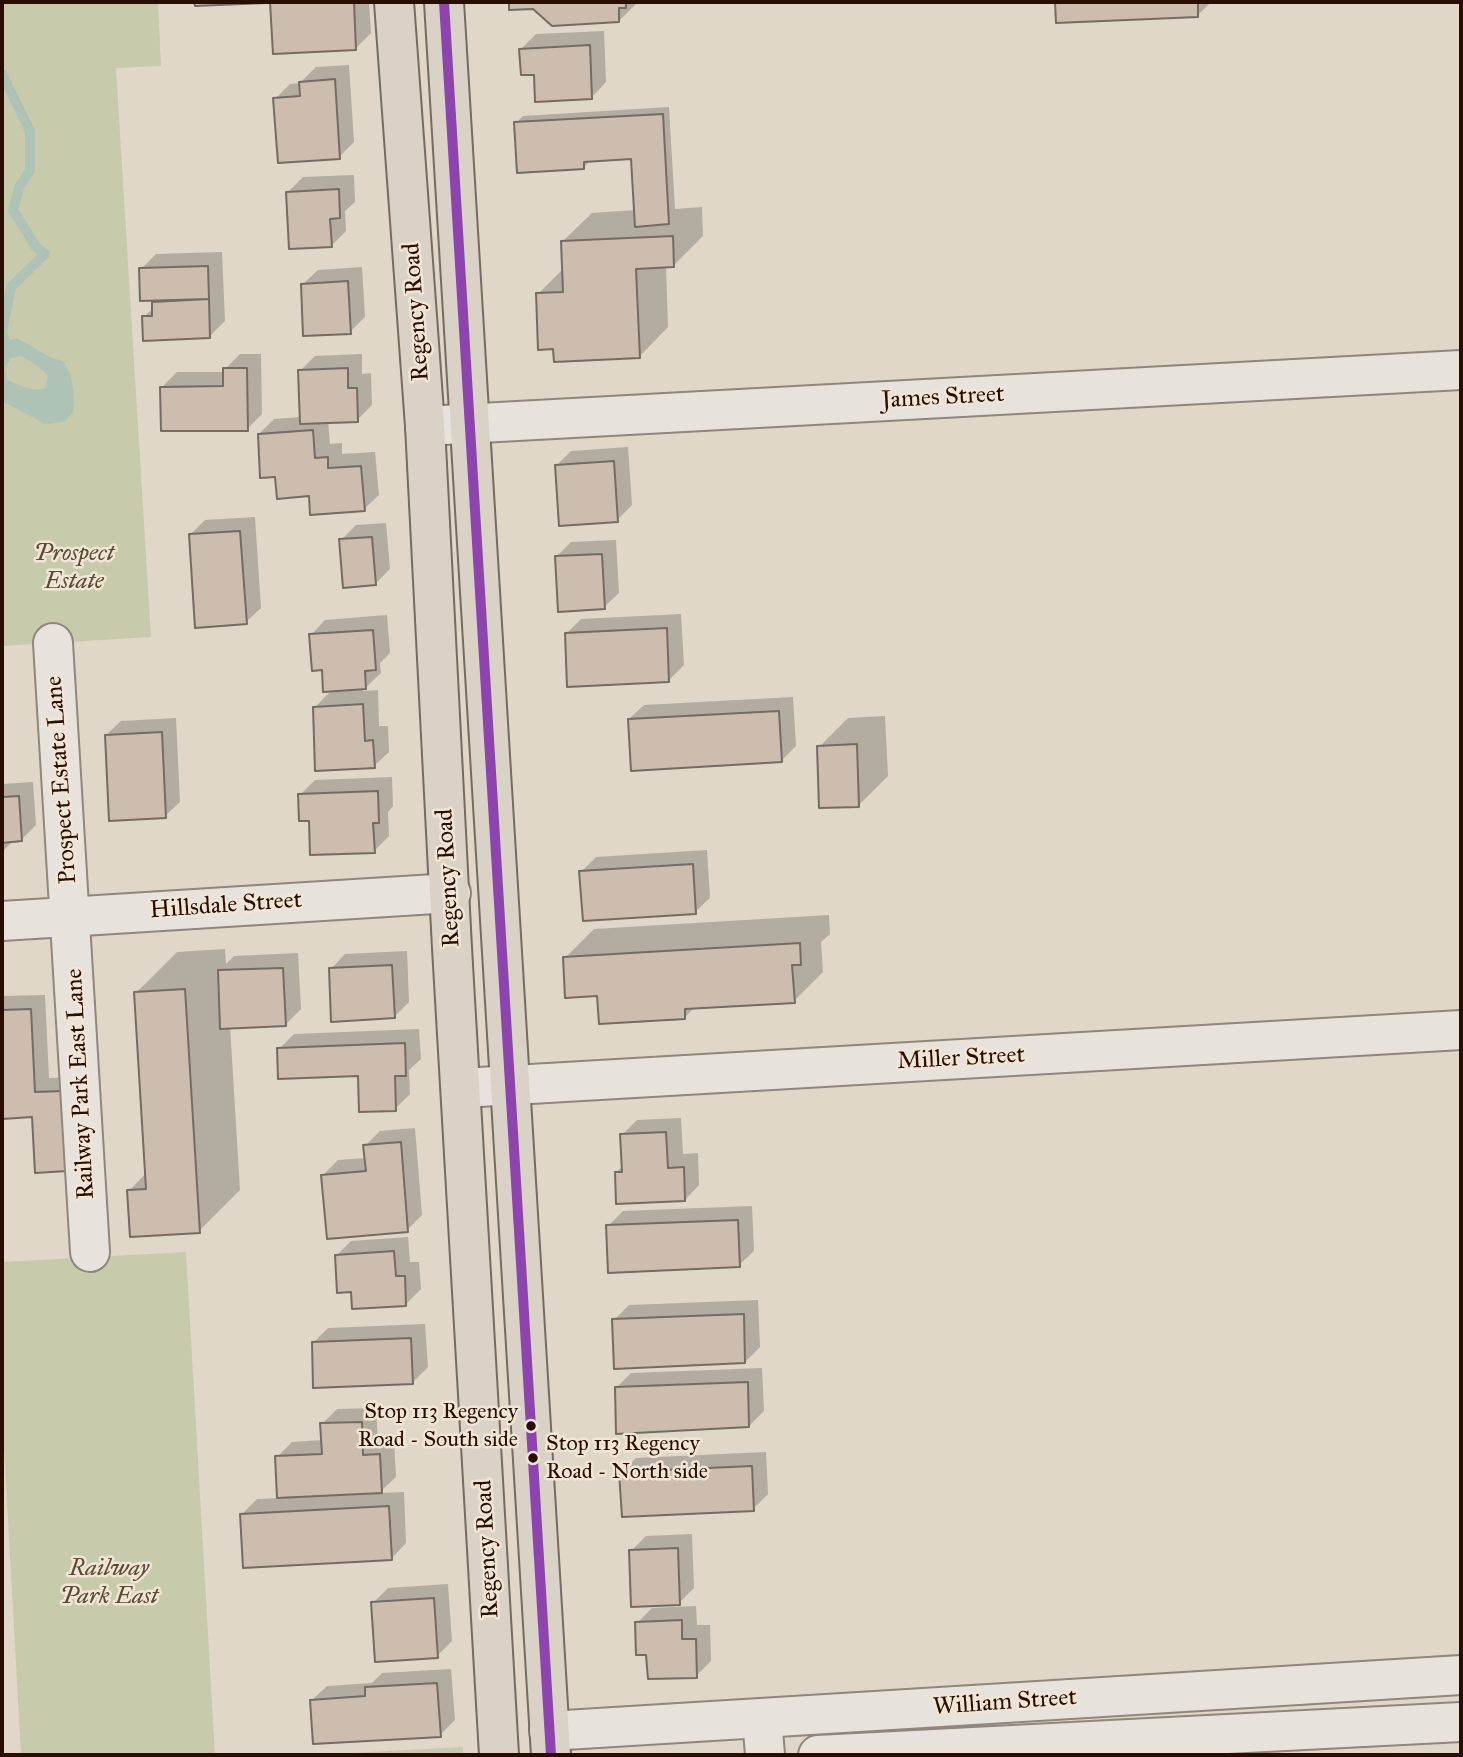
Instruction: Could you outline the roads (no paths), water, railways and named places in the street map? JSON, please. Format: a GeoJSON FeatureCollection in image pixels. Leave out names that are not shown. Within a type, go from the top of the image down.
{"type":"FeatureCollection","features":[{"type":"Feature","properties":{"kind":"main road","name":"Regency Road"},"geometry":{"type":"LineString","coordinates":[[394,2],[425,426],[499,1755]]}},
{"type":"Feature","properties":{"kind":"main road","name":"Regency Road"},"geometry":{"type":"LineString","coordinates":[[444,2],[550,1743]]}},
{"type":"Feature","properties":{"kind":"street","name":"James Street"},"geometry":{"type":"LineString","coordinates":[[425,426],[1461,370]]}},
{"type":"Feature","properties":{"kind":"street","name":"Prospect Estate Lane"},"geometry":{"type":"LineString","coordinates":[[53,643],[72,917]]}},
{"type":"Feature","properties":{"kind":"street","name":"Hillsdale Street"},"geometry":{"type":"LineString","coordinates":[[2,921],[450,893]]}},
{"type":"Feature","properties":{"kind":"street","name":"Railway Park East Lane"},"geometry":{"type":"LineString","coordinates":[[72,917],[90,1252]]}},
{"type":"Feature","properties":{"kind":"street","name":"Miller Street"},"geometry":{"type":"LineString","coordinates":[[462,1088],[1461,1030]]}},
{"type":"Feature","properties":{"kind":"street","name":"William Street"},"geometry":{"type":"LineString","coordinates":[[550,1743],[627,1741],[762,1718],[1461,1675]]}},
{"type":"Feature","properties":{"kind":"street"},"geometry":{"type":"LineString","coordinates":[[762,1718],[765,1755]]}},
{"type":"Feature","properties":{"kind":"street","name":"William Street"},"geometry":{"type":"LineString","coordinates":[[818,1755],[1461,1722]]}},
{"type":"Feature","properties":{"kind":"waterway"},"geometry":{"type":"LineString","coordinates":[[2,74],[30,131],[30,170],[19,188],[13,210],[36,247],[45,254],[11,287],[2,332],[5,341]]}},
{"type":"Feature","properties":{"kind":"place","name":"Stop 113 Regency Road - South side"},"geometry":{"type":"Point","coordinates":[531,1426]}},
{"type":"Feature","properties":{"kind":"place","name":"Stop 113 Regency Road - North side"},"geometry":{"type":"Point","coordinates":[533,1458]}},
{"type":"Feature","properties":{"kind":"park label","name":"Prospect Estate"},"geometry":{"type":"Point","coordinates":[74,568]}},
{"type":"Feature","properties":{"kind":"park label","name":"Railway Park East"},"geometry":{"type":"Point","coordinates":[109,1583]}}]}
